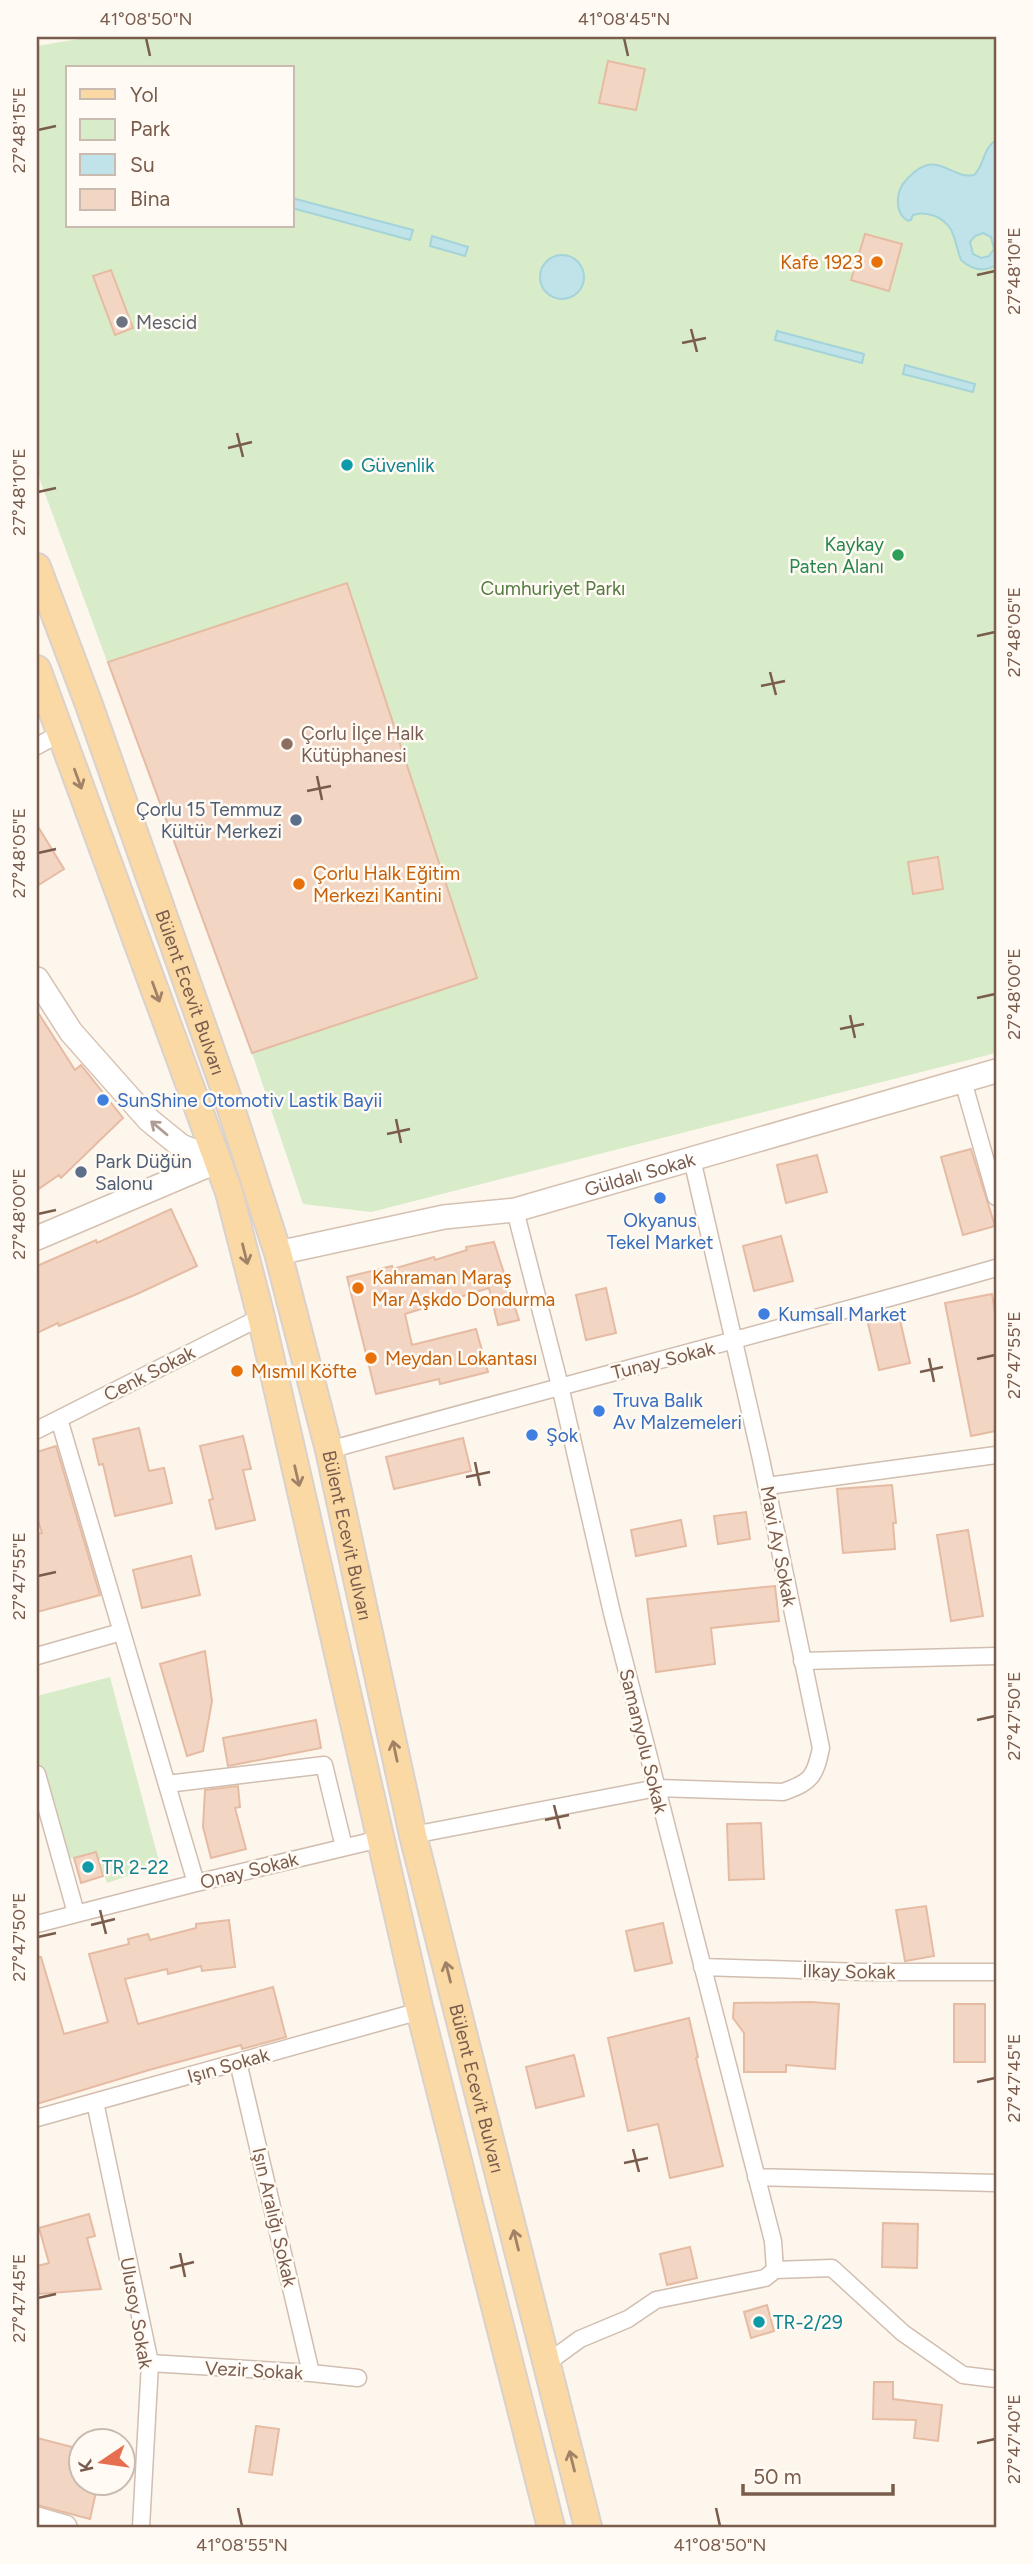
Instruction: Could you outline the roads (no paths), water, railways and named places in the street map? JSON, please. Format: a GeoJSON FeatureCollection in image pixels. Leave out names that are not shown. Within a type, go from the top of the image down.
{"type":"FeatureCollection","features":[{"type":"Feature","properties":{"kind":"main road","name":"Bülent Ecevit Bulvarı"},"geometry":{"type":"LineString","coordinates":[[37,567],[88,702],[246,1151],[278,1253],[329,1450],[413,1835],[588,2527]]}},
{"type":"Feature","properties":{"kind":"main road","name":"Bülent Ecevit Bulvarı"},"geometry":{"type":"LineString","coordinates":[[37,669],[229,1192],[261,1317],[420,2011],[551,2527]]}},
{"type":"Feature","properties":{"kind":"main road"},"geometry":{"type":"LineString","coordinates":[[218,1161],[246,1151]]}},
{"type":"Feature","properties":{"kind":"main road"},"geometry":{"type":"LineString","coordinates":[[229,1192],[278,1253],[261,1317]]}},
{"type":"Feature","properties":{"kind":"main road"},"geometry":{"type":"LineString","coordinates":[[261,1317],[292,1306]]}},
{"type":"Feature","properties":{"kind":"street"},"geometry":{"type":"LineString","coordinates":[[37,746],[61,733]]}},
{"type":"Feature","properties":{"kind":"street"},"geometry":{"type":"LineString","coordinates":[[37,979],[71,1032],[149,1119],[181,1146],[218,1161]]}},
{"type":"Feature","properties":{"kind":"street","name":"Güldalı Sokak"},"geometry":{"type":"LineString","coordinates":[[278,1253],[444,1217],[514,1210],[996,1071]]}},
{"type":"Feature","properties":{"kind":"street"},"geometry":{"type":"LineString","coordinates":[[963,1080],[996,1197]]}},
{"type":"Feature","properties":{"kind":"street","name":"Mavi Ay Sokak"},"geometry":{"type":"LineString","coordinates":[[413,1835],[657,1788],[783,1792],[801,1786],[816,1772],[821,1748],[766,1486],[692,1159]]}},
{"type":"Feature","properties":{"kind":"street"},"geometry":{"type":"LineString","coordinates":[[37,1238],[218,1161]]}},
{"type":"Feature","properties":{"kind":"street","name":"Samanyolu Sokak"},"geometry":{"type":"LineString","coordinates":[[514,1210],[560,1386],[612,1613],[773,2241],[775,2270]]}},
{"type":"Feature","properties":{"kind":"street","name":"Tunay Sokak"},"geometry":{"type":"LineString","coordinates":[[329,1450],[560,1386],[733,1342],[996,1268]]}},
{"type":"Feature","properties":{"kind":"street","name":"Cenk Sokak"},"geometry":{"type":"LineString","coordinates":[[37,1430],[261,1317]]}},
{"type":"Feature","properties":{"kind":"street"},"geometry":{"type":"LineString","coordinates":[[60,1419],[196,1882]]}},
{"type":"Feature","properties":{"kind":"street"},"geometry":{"type":"LineString","coordinates":[[766,1486],[996,1455]]}},
{"type":"Feature","properties":{"kind":"street"},"geometry":{"type":"LineString","coordinates":[[37,1656],[121,1632]]}},
{"type":"Feature","properties":{"kind":"street"},"geometry":{"type":"LineString","coordinates":[[803,1661],[996,1656]]}},
{"type":"Feature","properties":{"kind":"street"},"geometry":{"type":"LineString","coordinates":[[167,1784],[324,1765],[344,1847]]}},
{"type":"Feature","properties":{"kind":"street"},"geometry":{"type":"LineString","coordinates":[[37,1774],[76,1913]]}},
{"type":"Feature","properties":{"kind":"street","name":"Onay Sokak"},"geometry":{"type":"LineString","coordinates":[[37,1924],[196,1882],[380,1839]]}},
{"type":"Feature","properties":{"kind":"street","name":"İlkay Sokak"},"geometry":{"type":"LineString","coordinates":[[702,1967],[863,1972],[996,1972]]}},
{"type":"Feature","properties":{"kind":"street","name":"Işın Sokak"},"geometry":{"type":"LineString","coordinates":[[37,2118],[420,2011]]}},
{"type":"Feature","properties":{"kind":"street","name":"Işın Aralığı Sokak"},"geometry":{"type":"LineString","coordinates":[[238,2062],[312,2373]]}},
{"type":"Feature","properties":{"kind":"street","name":"Ulusoy Sokak"},"geometry":{"type":"LineString","coordinates":[[95,2102],[150,2363],[141,2527]]}},
{"type":"Feature","properties":{"kind":"street"},"geometry":{"type":"LineString","coordinates":[[756,2177],[996,2183]]}},
{"type":"Feature","properties":{"kind":"street"},"geometry":{"type":"LineString","coordinates":[[547,2363],[580,2339],[628,2319],[656,2300],[765,2278],[775,2270],[832,2267],[903,2333],[963,2375],[996,2379]]}},
{"type":"Feature","properties":{"kind":"street","name":"Vezir Sokak"},"geometry":{"type":"LineString","coordinates":[[150,2363],[358,2378]]}},
{"type":"Feature","properties":{"kind":"street"},"geometry":{"type":"LineString","coordinates":[[37,2519],[65,2527]]}},
{"type":"Feature","properties":{"kind":"water"},"geometry":{"type":"Polygon","coordinates":[[[996,140],[996,265],[978,269],[961,260],[947,224],[924,213],[913,215],[908,221],[900,213],[898,196],[901,186],[908,178],[927,165],[974,175],[991,144],[996,140]],[[983,233],[975,236],[970,242],[973,254],[981,258],[989,256],[994,249],[991,237],[983,233]]]}},
{"type":"Feature","properties":{"kind":"water"},"geometry":{"type":"Polygon","coordinates":[[[294,199],[413,230],[410,240],[294,209],[294,199]]]}},
{"type":"Feature","properties":{"kind":"water"},"geometry":{"type":"Polygon","coordinates":[[[432,236],[468,247],[465,256],[430,246],[432,236]]]}},
{"type":"Feature","properties":{"kind":"water"},"geometry":{"type":"Polygon","coordinates":[[[562,255],[571,256],[578,261],[583,268],[583,286],[578,293],[571,298],[562,299],[553,298],[546,293],[541,286],[540,277],[541,268],[546,261],[553,256],[562,255]]]}},
{"type":"Feature","properties":{"kind":"water"},"geometry":{"type":"Polygon","coordinates":[[[777,331],[864,354],[862,363],[775,340],[777,331]]]}},
{"type":"Feature","properties":{"kind":"water"},"geometry":{"type":"Polygon","coordinates":[[[905,365],[975,384],[973,392],[903,374],[905,365]]]}},
{"type":"Feature","properties":{"kind":"place","name":"Kafe 1923"},"geometry":{"type":"Point","coordinates":[877,262]}},
{"type":"Feature","properties":{"kind":"place","name":"Mescid"},"geometry":{"type":"Point","coordinates":[122,322]}},
{"type":"Feature","properties":{"kind":"place","name":"Güvenlik"},"geometry":{"type":"Point","coordinates":[347,465]}},
{"type":"Feature","properties":{"kind":"place","name":"Kaykay Paten Alanı"},"geometry":{"type":"Point","coordinates":[898,555]}},
{"type":"Feature","properties":{"kind":"place","name":"Çorlu İlçe Halk Kütüphanesi"},"geometry":{"type":"Point","coordinates":[287,744]}},
{"type":"Feature","properties":{"kind":"place","name":"Çorlu 15 Temmuz Kültür Merkezi"},"geometry":{"type":"Point","coordinates":[296,820]}},
{"type":"Feature","properties":{"kind":"place","name":"Çorlu Halk Eğitim Merkezi Kantini"},"geometry":{"type":"Point","coordinates":[299,884]}},
{"type":"Feature","properties":{"kind":"place","name":"SunShine Otomotiv Lastik Bayii"},"geometry":{"type":"Point","coordinates":[103,1100]}},
{"type":"Feature","properties":{"kind":"place","name":"Park Düğün Salonu"},"geometry":{"type":"Point","coordinates":[81,1172]}},
{"type":"Feature","properties":{"kind":"place","name":"Okyanus Tekel Market"},"geometry":{"type":"Point","coordinates":[660,1198]}},
{"type":"Feature","properties":{"kind":"place","name":"Kahraman Maraş Mar Aşkdo Dondurma"},"geometry":{"type":"Point","coordinates":[358,1288]}},
{"type":"Feature","properties":{"kind":"place","name":"Kumsall Market"},"geometry":{"type":"Point","coordinates":[764,1314]}},
{"type":"Feature","properties":{"kind":"place","name":"Meydan Lokantası"},"geometry":{"type":"Point","coordinates":[371,1358]}},
{"type":"Feature","properties":{"kind":"place","name":"Mısmıl Köfte"},"geometry":{"type":"Point","coordinates":[237,1371]}},
{"type":"Feature","properties":{"kind":"place","name":"Truva Balık Av Malzemeleri"},"geometry":{"type":"Point","coordinates":[599,1411]}},
{"type":"Feature","properties":{"kind":"place","name":"Şok"},"geometry":{"type":"Point","coordinates":[532,1435]}},
{"type":"Feature","properties":{"kind":"place","name":"TR 2-22"},"geometry":{"type":"Point","coordinates":[88,1867]}},
{"type":"Feature","properties":{"kind":"place","name":"TR-2/29"},"geometry":{"type":"Point","coordinates":[759,2322]}},
{"type":"Feature","properties":{"kind":"park label","name":"Cumhuriyet Parkı"},"geometry":{"type":"Point","coordinates":[553,588]}}]}
